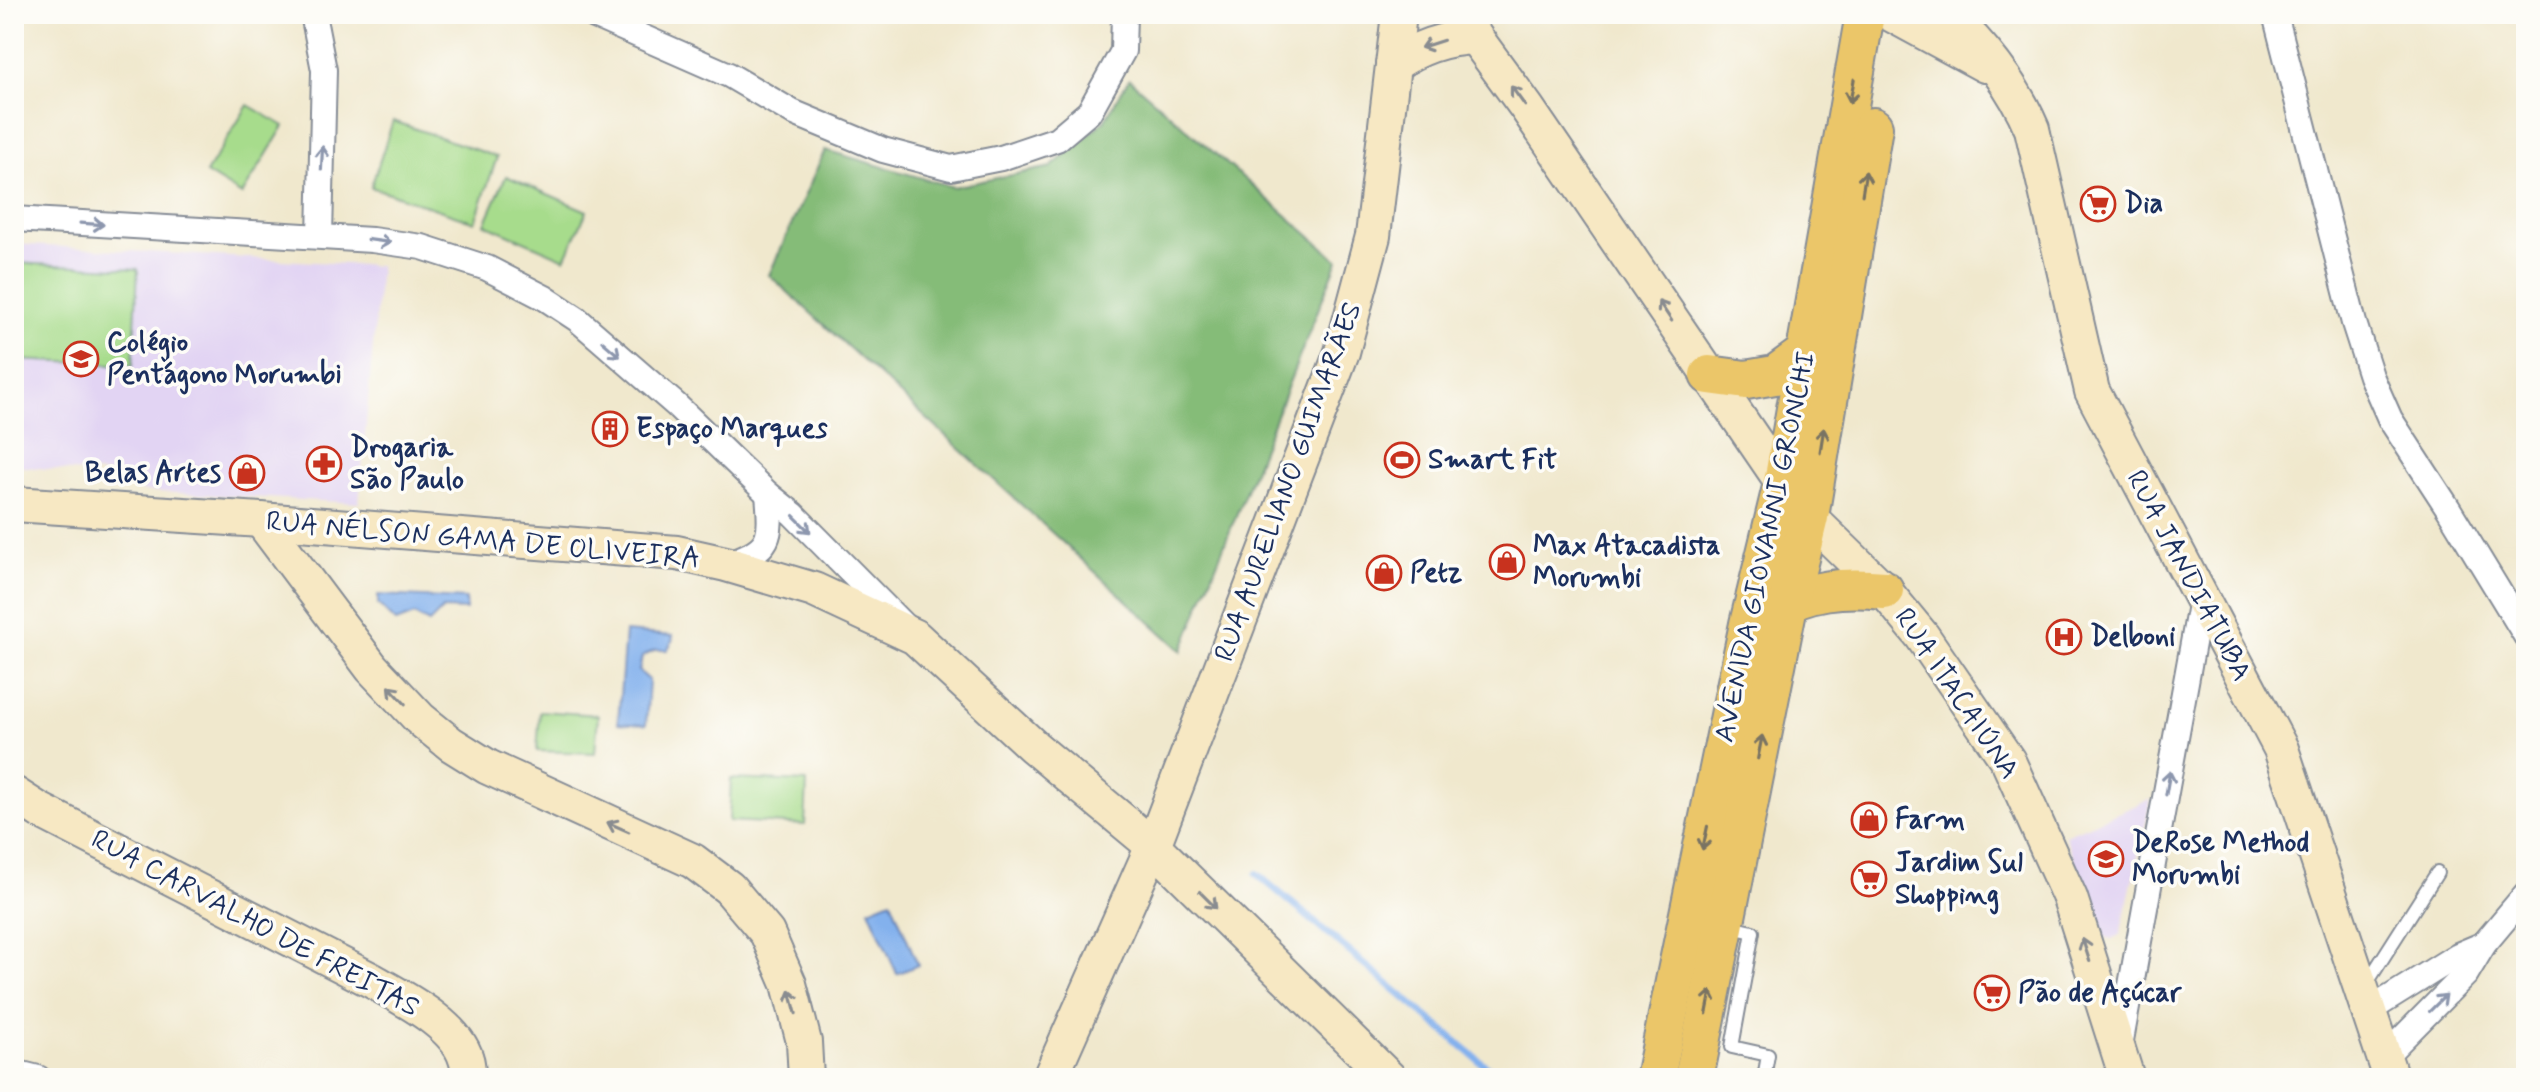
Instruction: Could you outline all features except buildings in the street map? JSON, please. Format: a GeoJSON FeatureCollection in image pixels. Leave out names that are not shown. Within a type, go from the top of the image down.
{"type":"FeatureCollection","features":[{"type":"Feature","properties":{"kind":"main road","name":"AVENIDA GIOVANNI GRONCHI"},"geometry":{"type":"LineString","coordinates":[[1655,1078],[1749,624],[1783,483],[1865,14]]}},
{"type":"Feature","properties":{"kind":"main road","name":"AVENIDA GIOVANNI GRONCHI"},"geometry":{"type":"LineString","coordinates":[[1694,1078],[1789,600],[1809,517],[1891,14]]}},
{"type":"Feature","properties":{"kind":"main road"},"geometry":{"type":"LineString","coordinates":[[1709,375],[1746,380],[1775,375],[1808,351]]}},
{"type":"Feature","properties":{"kind":"main road"},"geometry":{"type":"LineString","coordinates":[[1749,624],[1789,600],[1814,591],[1850,586],[1884,590]]}},
{"type":"Feature","properties":{"kind":"street"},"geometry":{"type":"LineString","coordinates":[[313,14],[324,70],[320,236]]}},
{"type":"Feature","properties":{"kind":"street"},"geometry":{"type":"LineString","coordinates":[[590,14],[729,75],[792,112],[883,150],[951,168],[1001,158],[1057,139],[1089,112],[1123,51],[1124,14]]}},
{"type":"Feature","properties":{"kind":"street","name":"RUA AURELIANO GUIMARÃES"},"geometry":{"type":"LineString","coordinates":[[1050,1078],[1153,846],[1342,352],[1373,236],[1399,14]]}},
{"type":"Feature","properties":{"kind":"street","name":"RUA JANDIATUBA"},"geometry":{"type":"LineString","coordinates":[[1891,14],[1999,72]]}},
{"type":"Feature","properties":{"kind":"street","name":"RUA JANDIATUBA"},"geometry":{"type":"LineString","coordinates":[[1948,14],[1977,35],[2018,97],[2032,129],[2092,391],[2281,749],[2388,1067]]}},
{"type":"Feature","properties":{"kind":"street"},"geometry":{"type":"LineString","coordinates":[[2275,14],[2354,323],[2371,376],[2390,419],[2526,636]]}},
{"type":"Feature","properties":{"kind":"street"},"geometry":{"type":"LineString","coordinates":[[1393,65],[1464,25]]}},
{"type":"Feature","properties":{"kind":"street","name":"RUA ITACAIÚNA"},"geometry":{"type":"LineString","coordinates":[[1464,25],[1527,108],[1783,483],[1809,517],[1884,590],[1922,636],[2008,761],[2070,898],[2123,1065]]}},
{"type":"Feature","properties":{"kind":"street"},"geometry":{"type":"LineString","coordinates":[[14,219],[372,240],[422,247],[487,268],[545,298],[577,319],[676,405],[768,494],[793,514],[915,637]]}},
{"type":"Feature","properties":{"kind":"street"},"geometry":{"type":"LineString","coordinates":[[726,564],[762,548],[771,528],[768,494]]}},
{"type":"Feature","properties":{"kind":"street","name":"RUA NÉLSON GAMA DE OLIVEIRA"},"geometry":{"type":"LineString","coordinates":[[14,504],[677,553],[814,590],[915,637],[1034,747],[1153,846],[1389,1078]]}},
{"type":"Feature","properties":{"kind":"street"},"geometry":{"type":"LineString","coordinates":[[261,520],[372,668],[420,719],[451,744],[488,767],[693,861],[729,888],[767,933],[789,984],[804,1042],[806,1078]]}},
{"type":"Feature","properties":{"kind":"street"},"geometry":{"type":"LineString","coordinates":[[2123,1065],[2201,599]]}},
{"type":"Feature","properties":{"kind":"street","name":"RUA CARVALHO DE FREITAS"},"geometry":{"type":"LineString","coordinates":[[14,794],[39,810],[373,981],[420,1009],[455,1037],[466,1058],[468,1078]]}},
{"type":"Feature","properties":{"kind":"street"},"geometry":{"type":"LineString","coordinates":[[2388,1067],[2466,974],[2484,944],[2526,894]]}},
{"type":"Feature","properties":{"kind":"street"},"geometry":{"type":"LineString","coordinates":[[2366,999],[2484,944]]}},
{"type":"Feature","properties":{"kind":"street"},"geometry":{"type":"LineString","coordinates":[[14,1072],[38,1078]]}},
{"type":"Feature","properties":{"kind":"lane"},"geometry":{"type":"LineString","coordinates":[[2366,999],[2437,873]]}},
{"type":"Feature","properties":{"kind":"lane"},"geometry":{"type":"LineString","coordinates":[[1724,925],[1753,932],[1732,1047],[1768,1055],[1764,1078]]}},
{"type":"Feature","properties":{"kind":"shaded area"},"geometry":{"type":"Polygon","coordinates":[[[14,244],[380,266],[359,503],[140,491],[141,477],[14,466],[14,244]]]}},
{"type":"Feature","properties":{"kind":"shaded area","name":"DeRose Method Morumbi"},"geometry":{"type":"Polygon","coordinates":[[[2151,799],[2120,935],[2112,939],[2105,937],[2099,930],[2065,835],[2151,799]]]}},
{"type":"Feature","properties":{"kind":"green space"},"geometry":{"type":"Polygon","coordinates":[[[1129,79],[1338,260],[1182,651],[769,275],[825,150],[953,187],[1051,167],[1104,121],[1129,79]]]}},
{"type":"Feature","properties":{"kind":"green space"},"geometry":{"type":"Polygon","coordinates":[[[248,105],[284,126],[242,195],[206,173],[248,105]]]}},
{"type":"Feature","properties":{"kind":"green space"},"geometry":{"type":"Polygon","coordinates":[[[393,121],[497,157],[475,222],[371,187],[393,121]]]}},
{"type":"Feature","properties":{"kind":"green space"},"geometry":{"type":"Polygon","coordinates":[[[506,176],[587,211],[565,259],[485,224],[506,176]]]}},
{"type":"Feature","properties":{"kind":"green space"},"geometry":{"type":"Polygon","coordinates":[[[14,263],[138,269],[133,365],[14,360],[14,263]]]}},
{"type":"Feature","properties":{"kind":"green space"},"geometry":{"type":"Polygon","coordinates":[[[540,711],[598,715],[595,753],[537,751],[540,711]]]}},
{"type":"Feature","properties":{"kind":"green space"},"geometry":{"type":"Polygon","coordinates":[[[731,779],[807,782],[805,825],[729,821],[731,779]]]}},
{"type":"Feature","properties":{"kind":"water"},"geometry":{"type":"Polygon","coordinates":[[[378,595],[466,599],[466,610],[443,609],[429,623],[414,615],[396,622],[378,604],[378,595]]]}},
{"type":"Feature","properties":{"kind":"water"},"geometry":{"type":"Polygon","coordinates":[[[625,632],[673,636],[667,650],[655,650],[642,657],[639,671],[649,680],[646,725],[618,723],[625,632]]]}},
{"type":"Feature","properties":{"kind":"water"},"geometry":{"type":"Polygon","coordinates":[[[891,900],[918,965],[897,974],[869,909],[891,900]]]}},
{"type":"Feature","properties":{"kind":"waterway"},"geometry":{"type":"LineString","coordinates":[[1257,874],[1500,1078]]}},
{"type":"Feature","properties":{"kind":"place","name":"Dia"},"geometry":{"type":"Point","coordinates":[2098,204]}},
{"type":"Feature","properties":{"kind":"place","name":"Colégio Pentágono Morumbi"},"geometry":{"type":"Point","coordinates":[81,359]}},
{"type":"Feature","properties":{"kind":"place","name":"Espaço Marques"},"geometry":{"type":"Point","coordinates":[610,429]}},
{"type":"Feature","properties":{"kind":"place","name":"Smart Fit"},"geometry":{"type":"Point","coordinates":[1402,460]}},
{"type":"Feature","properties":{"kind":"place","name":"Drogaria São Paulo"},"geometry":{"type":"Point","coordinates":[324,464]}},
{"type":"Feature","properties":{"kind":"place","name":"Belas Artes"},"geometry":{"type":"Point","coordinates":[247,473]}},
{"type":"Feature","properties":{"kind":"place","name":"Max Atacadista Morumbi"},"geometry":{"type":"Point","coordinates":[1507,562]}},
{"type":"Feature","properties":{"kind":"place","name":"Petz"},"geometry":{"type":"Point","coordinates":[1384,573]}},
{"type":"Feature","properties":{"kind":"place","name":"Delboni"},"geometry":{"type":"Point","coordinates":[2064,637]}},
{"type":"Feature","properties":{"kind":"place","name":"Farm"},"geometry":{"type":"Point","coordinates":[1869,820]}},
{"type":"Feature","properties":{"kind":"place","name":"DeRose Method Morumbi"},"geometry":{"type":"Point","coordinates":[2106,859]}},
{"type":"Feature","properties":{"kind":"place","name":"Jardim Sul Shopping"},"geometry":{"type":"Point","coordinates":[1869,879]}},
{"type":"Feature","properties":{"kind":"place","name":"Pão de Açúcar"},"geometry":{"type":"Point","coordinates":[1992,993]}}]}
